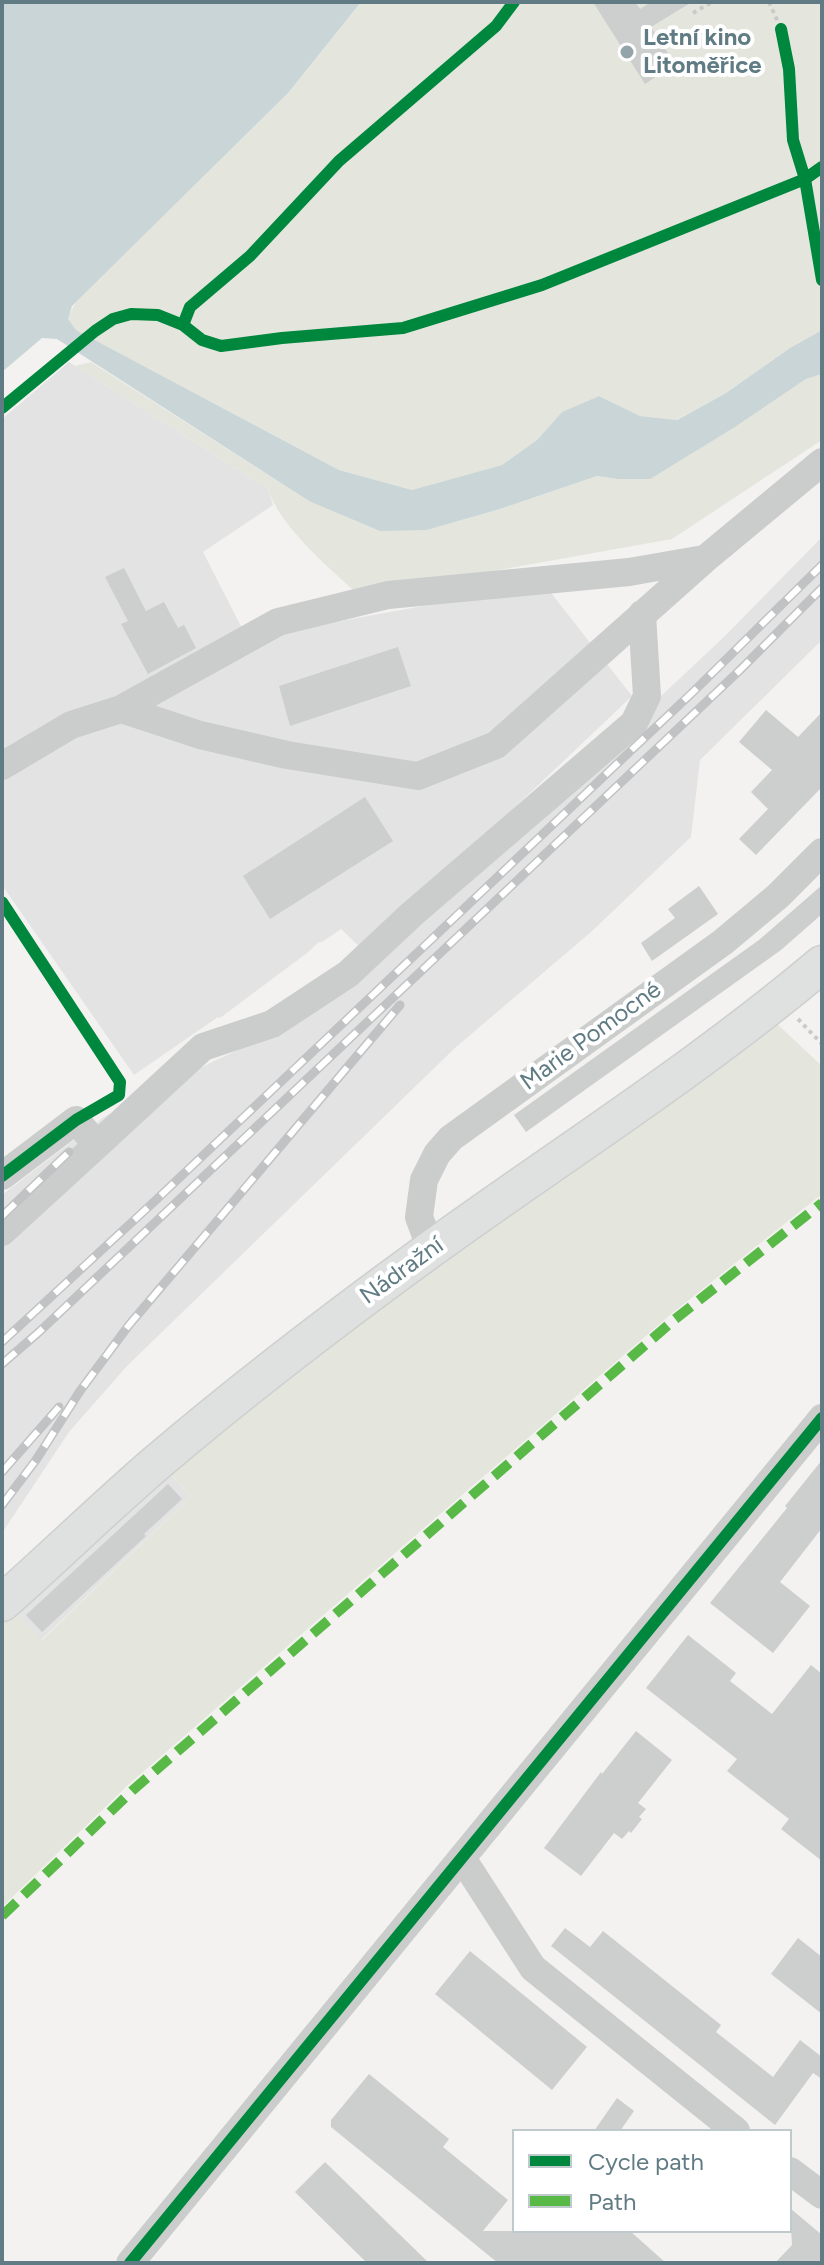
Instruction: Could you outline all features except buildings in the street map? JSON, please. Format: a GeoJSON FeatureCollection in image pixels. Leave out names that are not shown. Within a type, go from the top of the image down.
{"type":"FeatureCollection","features":[{"type":"Feature","properties":{"kind":"main road","name":"Nádražní"},"geometry":{"type":"LineString","coordinates":[[2,1603],[153,1466],[291,1353],[431,1249],[673,1079],[822,964]]}},
{"type":"Feature","properties":{"kind":"street"},"geometry":{"type":"LineString","coordinates":[[121,709],[200,735],[287,755],[418,776],[496,745],[705,559],[822,462]]}},
{"type":"Feature","properties":{"kind":"street"},"geometry":{"type":"LineString","coordinates":[[2,766],[71,725],[121,709],[278,622],[388,595],[629,572],[705,559]]}},
{"type":"Feature","properties":{"kind":"street"},"geometry":{"type":"LineString","coordinates":[[2,1232],[203,1047],[272,1024],[348,974],[412,914],[634,723],[647,696],[642,614]]}},
{"type":"Feature","properties":{"kind":"street","name":"Marie Pomocné"},"geometry":{"type":"LineString","coordinates":[[431,1249],[419,1217],[424,1180],[437,1154],[451,1138],[723,942],[778,896],[822,852]]}},
{"type":"Feature","properties":{"kind":"street"},"geometry":{"type":"LineString","coordinates":[[2,1176],[76,1120],[97,1145]]}},
{"type":"Feature","properties":{"kind":"street"},"geometry":{"type":"LineString","coordinates":[[130,2263],[822,1418]]}},
{"type":"Feature","properties":{"kind":"street"},"geometry":{"type":"LineString","coordinates":[[462,1858],[533,1968],[733,2129]]}},
{"type":"Feature","properties":{"kind":"street"},"geometry":{"type":"LineString","coordinates":[[792,2172],[822,2195]]}},
{"type":"Feature","properties":{"kind":"path"},"geometry":{"type":"LineString","coordinates":[[693,13],[712,2]]}},
{"type":"Feature","properties":{"kind":"path"},"geometry":{"type":"LineString","coordinates":[[769,2],[783,36]]}},
{"type":"Feature","properties":{"kind":"shaded area"},"geometry":{"type":"Polygon","coordinates":[[[2,2],[361,2],[288,93],[72,306],[68,319],[76,330],[339,470],[412,490],[502,465],[537,440],[562,412],[599,396],[640,416],[677,420],[726,393],[790,348],[822,330],[822,374],[806,379],[650,479],[597,476],[427,530],[380,531],[309,501],[57,339],[42,338],[2,372],[2,2]]]}},
{"type":"Feature","properties":{"kind":"shaded area"},"geometry":{"type":"Polygon","coordinates":[[[361,2],[822,2],[822,330],[790,348],[726,393],[676,420],[640,416],[599,396],[562,412],[537,440],[502,465],[412,490],[339,470],[76,330],[67,319],[76,302],[288,93],[361,2]]]}},
{"type":"Feature","properties":{"kind":"shaded area"},"geometry":{"type":"Polygon","coordinates":[[[69,362],[268,489],[273,505],[203,552],[247,638],[544,584],[632,696],[362,949],[341,929],[319,942],[220,1018],[134,1075],[2,885],[2,419],[69,362]]]}},
{"type":"Feature","properties":{"kind":"shaded area"},"geometry":{"type":"Polygon","coordinates":[[[91,362],[309,501],[427,530],[597,476],[650,478],[735,427],[806,379],[822,374],[822,440],[672,539],[471,575],[363,599],[295,534],[274,504],[268,489],[75,366],[91,362]]]}},
{"type":"Feature","properties":{"kind":"shaded area"},"geometry":{"type":"Polygon","coordinates":[[[822,537],[822,640],[700,760],[691,837],[591,932],[455,1048],[127,1366],[69,1432],[2,1533],[2,1195],[104,1117],[296,1023],[528,821],[725,636],[822,537]]]}},
{"type":"Feature","properties":{"kind":"shaded area"},"geometry":{"type":"Polygon","coordinates":[[[775,1022],[822,1066],[822,1194],[670,1315],[305,1631],[128,1785],[2,1907],[2,1620],[12,1610],[42,1640],[191,1496],[167,1471],[299,1363],[775,1022]]]}},
{"type":"Feature","properties":{"kind":"shaded area"},"geometry":{"type":"Polygon","coordinates":[[[167,1471],[191,1496],[41,1640],[12,1610],[167,1471]]]}},
{"type":"Feature","properties":{"kind":"railway"},"geometry":{"type":"LineString","coordinates":[[2,1342],[694,691],[822,565]]}},
{"type":"Feature","properties":{"kind":"railway"},"geometry":{"type":"LineString","coordinates":[[2,1364],[740,670],[822,588]]}},
{"type":"Feature","properties":{"kind":"railway"},"geometry":{"type":"LineString","coordinates":[[2,1505],[129,1325],[400,1005]]}},
{"type":"Feature","properties":{"kind":"railway"},"geometry":{"type":"LineString","coordinates":[[2,1216],[69,1152]]}},
{"type":"Feature","properties":{"kind":"railway"},"geometry":{"type":"LineString","coordinates":[[2,1472],[59,1407]]}},
{"type":"Feature","properties":{"kind":"marked path"},"geometry":{"type":"LineString","coordinates":[[2,1916],[133,1790],[674,1320],[822,1203]]}},
{"type":"Feature","properties":{"kind":"cycle path"},"geometry":{"type":"LineString","coordinates":[[183,325],[190,307],[250,256],[339,161],[496,26],[514,2]]}},
{"type":"Feature","properties":{"kind":"cycle path"},"geometry":{"type":"LineString","coordinates":[[781,29],[789,69],[793,140],[805,179],[822,280]]}},
{"type":"Feature","properties":{"kind":"cycle path"},"geometry":{"type":"LineString","coordinates":[[2,408],[113,319],[131,314],[158,315],[183,325],[202,340],[221,346],[403,328],[542,285],[805,179],[822,167]]}},
{"type":"Feature","properties":{"kind":"cycle path"},"geometry":{"type":"LineString","coordinates":[[2,902],[120,1082],[119,1095],[76,1120],[2,1176]]}},
{"type":"Feature","properties":{"kind":"cycle path"},"geometry":{"type":"LineString","coordinates":[[130,2263],[822,1418]]}},
{"type":"Feature","properties":{"kind":"place","name":"Letní kino Litoměřice"},"geometry":{"type":"Point","coordinates":[627,52]}}]}
